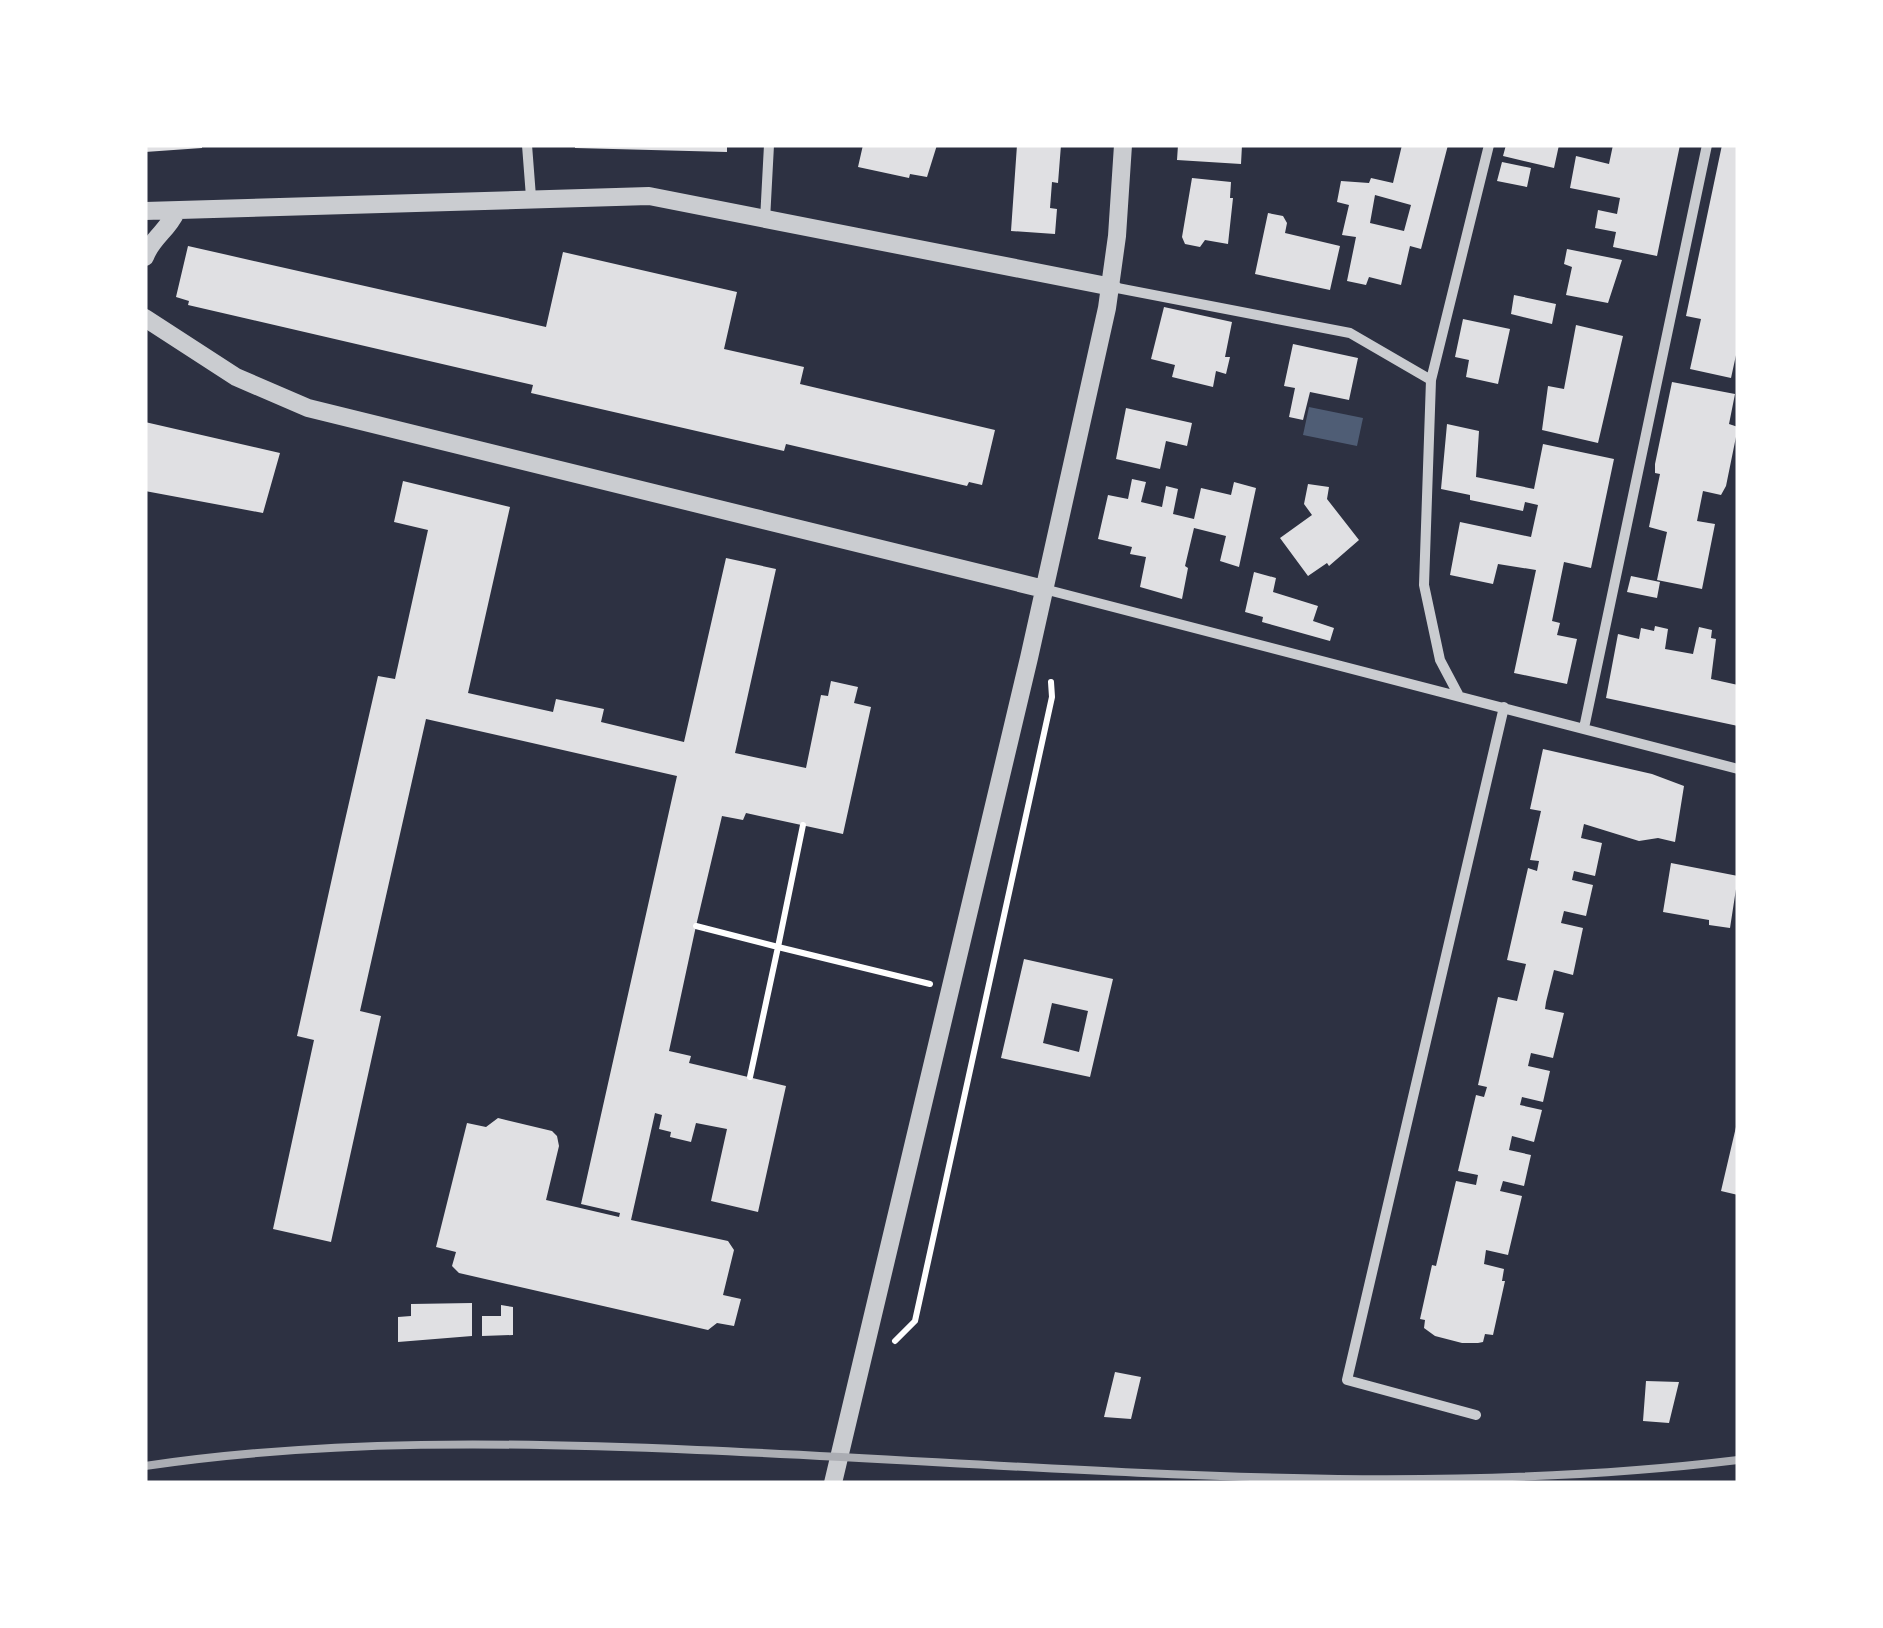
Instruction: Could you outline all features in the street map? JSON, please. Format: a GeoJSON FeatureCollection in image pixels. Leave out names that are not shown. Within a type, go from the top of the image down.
{"type":"FeatureCollection","features":[{"type":"Feature","properties":{"kind":"street"},"geometry":{"type":"LineString","coordinates":[[527,145],[531,197]]}},
{"type":"Feature","properties":{"kind":"street"},"geometry":{"type":"LineString","coordinates":[[765,220],[769,145]]}},
{"type":"Feature","properties":{"kind":"street"},"geometry":{"type":"LineString","coordinates":[[832,1483],[1112,287],[1124,145]]}},
{"type":"Feature","properties":{"kind":"street"},"geometry":{"type":"LineString","coordinates":[[1458,694],[1440,660],[1424,586],[1431,380],[1489,145]]}},
{"type":"Feature","properties":{"kind":"street"},"geometry":{"type":"LineString","coordinates":[[1584,728],[1707,145]]}},
{"type":"Feature","properties":{"kind":"street"},"geometry":{"type":"LineString","coordinates":[[145,211],[648,196],[1350,333],[1431,380]]}},
{"type":"Feature","properties":{"kind":"street"},"geometry":{"type":"LineString","coordinates":[[145,257],[176,212]]}},
{"type":"Feature","properties":{"kind":"street"},"geometry":{"type":"LineString","coordinates":[[145,318],[236,377],[308,408],[1044,589],[1738,769]]}},
{"type":"Feature","properties":{"kind":"street"},"geometry":{"type":"LineString","coordinates":[[1476,1415],[1348,1380],[1504,707]]}},
{"type":"Feature","properties":{"kind":"path"},"geometry":{"type":"LineString","coordinates":[[750,1077],[803,825]]}},
{"type":"Feature","properties":{"kind":"path"},"geometry":{"type":"LineString","coordinates":[[696,926],[950,989]]}},
{"type":"Feature","properties":{"kind":"water"},"geometry":{"type":"Polygon","coordinates":[[[1309,407],[1363,418],[1357,446],[1303,435],[1309,407]]]}},
{"type":"Feature","properties":{"kind":"building"},"geometry":{"type":"Polygon","coordinates":[[[145,145],[202,145],[202,148],[145,152],[145,145]]]}},
{"type":"Feature","properties":{"kind":"building"},"geometry":{"type":"Polygon","coordinates":[[[727,145],[727,152],[575,148],[727,145]]]}},
{"type":"Feature","properties":{"kind":"building"},"geometry":{"type":"Polygon","coordinates":[[[863,145],[937,145],[927,177],[910,174],[909,178],[858,167],[863,145]]]}},
{"type":"Feature","properties":{"kind":"building"},"geometry":{"type":"Polygon","coordinates":[[[1017,145],[1061,145],[1058,183],[1052,182],[1050,208],[1057,209],[1055,234],[1011,231],[1017,145]]]}},
{"type":"Feature","properties":{"kind":"building"},"geometry":{"type":"Polygon","coordinates":[[[1178,145],[1242,145],[1241,164],[1177,160],[1178,145]]]}},
{"type":"Feature","properties":{"kind":"building"},"geometry":{"type":"Polygon","coordinates":[[[1402,145],[1448,145],[1421,249],[1410,246],[1401,285],[1369,277],[1366,285],[1347,281],[1356,237],[1342,235],[1349,205],[1337,202],[1341,181],[1369,183],[1371,178],[1393,183],[1402,145]],[[1375,195],[1370,223],[1404,231],[1411,205],[1375,195]]]}},
{"type":"Feature","properties":{"kind":"building"},"geometry":{"type":"Polygon","coordinates":[[[1506,145],[1559,145],[1554,168],[1503,156],[1506,145]]]}},
{"type":"Feature","properties":{"kind":"building"},"geometry":{"type":"Polygon","coordinates":[[[1613,145],[1680,145],[1657,256],[1613,247],[1616,232],[1595,228],[1598,210],[1617,214],[1620,198],[1570,188],[1576,156],[1609,164],[1613,145]]]}},
{"type":"Feature","properties":{"kind":"building"},"geometry":{"type":"Polygon","coordinates":[[[1722,145],[1738,145],[1738,346],[1731,378],[1690,369],[1701,319],[1686,316],[1722,145]]]}},
{"type":"Feature","properties":{"kind":"building"},"geometry":{"type":"Polygon","coordinates":[[[1502,162],[1531,168],[1527,187],[1497,181],[1502,162]]]}},
{"type":"Feature","properties":{"kind":"building"},"geometry":{"type":"Polygon","coordinates":[[[1192,178],[1231,182],[1228,244],[1205,240],[1200,247],[1185,244],[1182,237],[1192,178]]]}},
{"type":"Feature","properties":{"kind":"building"},"geometry":{"type":"Polygon","coordinates":[[[1268,213],[1283,216],[1287,223],[1285,233],[1340,246],[1330,290],[1255,274],[1268,213]]]}},
{"type":"Feature","properties":{"kind":"building"},"geometry":{"type":"Polygon","coordinates":[[[188,246],[546,327],[563,252],[737,292],[724,349],[804,367],[800,384],[995,430],[982,485],[969,482],[967,486],[786,444],[784,451],[531,393],[533,385],[188,305],[189,301],[176,297],[188,246]]]}},
{"type":"Feature","properties":{"kind":"building"},"geometry":{"type":"Polygon","coordinates":[[[1567,249],[1622,260],[1608,303],[1566,295],[1572,267],[1564,264],[1567,249]]]}},
{"type":"Feature","properties":{"kind":"building"},"geometry":{"type":"Polygon","coordinates":[[[1514,295],[1556,304],[1552,324],[1511,314],[1514,295]]]}},
{"type":"Feature","properties":{"kind":"building"},"geometry":{"type":"Polygon","coordinates":[[[1164,307],[1232,322],[1226,374],[1216,371],[1213,387],[1172,377],[1175,365],[1151,359],[1164,307]]]}},
{"type":"Feature","properties":{"kind":"building"},"geometry":{"type":"Polygon","coordinates":[[[1463,319],[1510,329],[1498,384],[1466,377],[1469,360],[1455,357],[1463,319]]]}},
{"type":"Feature","properties":{"kind":"building"},"geometry":{"type":"Polygon","coordinates":[[[1576,325],[1623,336],[1598,443],[1542,430],[1548,386],[1564,389],[1576,325]]]}},
{"type":"Feature","properties":{"kind":"building"},"geometry":{"type":"Polygon","coordinates":[[[1293,344],[1358,358],[1349,400],[1310,392],[1303,420],[1289,417],[1295,388],[1284,386],[1293,344]]]}},
{"type":"Feature","properties":{"kind":"building"},"geometry":{"type":"Polygon","coordinates":[[[1672,382],[1735,394],[1729,424],[1738,427],[1726,486],[1721,495],[1703,491],[1697,521],[1715,524],[1702,589],[1657,580],[1667,532],[1649,527],[1660,474],[1655,473],[1655,464],[1672,382]]]}},
{"type":"Feature","properties":{"kind":"building"},"geometry":{"type":"Polygon","coordinates":[[[1126,408],[1192,423],[1187,446],[1166,441],[1160,469],[1116,459],[1126,408]]]}},
{"type":"Feature","properties":{"kind":"building"},"geometry":{"type":"Polygon","coordinates":[[[145,422],[280,453],[263,513],[145,491],[145,422]]]}},
{"type":"Feature","properties":{"kind":"building"},"geometry":{"type":"Polygon","coordinates":[[[1447,424],[1479,431],[1476,477],[1534,489],[1543,444],[1614,459],[1591,568],[1564,562],[1552,621],[1560,623],[1557,635],[1577,639],[1567,684],[1514,673],[1536,570],[1498,564],[1493,584],[1450,575],[1460,522],[1531,537],[1538,505],[1525,502],[1523,511],[1470,500],[1470,495],[1441,489],[1447,424]]]}},
{"type":"Feature","properties":{"kind":"building"},"geometry":{"type":"Polygon","coordinates":[[[1132,479],[1146,482],[1141,502],[1162,507],[1166,486],[1178,489],[1173,514],[1194,519],[1201,488],[1231,495],[1234,482],[1256,488],[1239,567],[1220,561],[1226,536],[1194,528],[1182,599],[1140,587],[1146,557],[1130,554],[1132,547],[1098,539],[1108,495],[1128,499],[1132,479]]]}},
{"type":"Feature","properties":{"kind":"building"},"geometry":{"type":"Polygon","coordinates":[[[403,481],[510,507],[468,693],[553,712],[556,699],[604,709],[601,722],[684,742],[726,558],[776,569],[735,753],[806,768],[821,695],[828,696],[831,681],[858,687],[854,703],[871,707],[843,834],[746,813],[743,820],[722,816],[696,926],[669,1051],[691,1056],[689,1063],[786,1086],[758,1212],[711,1201],[727,1129],[696,1123],[691,1142],[670,1137],[671,1132],[659,1129],[662,1115],[655,1113],[631,1220],[728,1241],[734,1250],[723,1295],[741,1299],[734,1326],[717,1323],[708,1330],[459,1273],[452,1266],[456,1252],[436,1247],[467,1123],[486,1127],[498,1118],[552,1131],[559,1146],[546,1200],[619,1217],[620,1213],[581,1204],[677,776],[426,719],[360,1011],[381,1016],[331,1242],[273,1229],[314,1040],[297,1036],[340,842],[378,676],[395,679],[428,530],[394,522],[403,481]]]}},
{"type":"Feature","properties":{"kind":"building"},"geometry":{"type":"Polygon","coordinates":[[[1308,484],[1329,487],[1327,499],[1359,540],[1329,566],[1327,563],[1308,576],[1280,538],[1312,515],[1304,504],[1308,484]]]}},
{"type":"Feature","properties":{"kind":"building"},"geometry":{"type":"Polygon","coordinates":[[[1254,572],[1276,578],[1273,592],[1318,606],[1313,621],[1334,628],[1330,641],[1262,622],[1263,617],[1245,612],[1254,572]]]}},
{"type":"Feature","properties":{"kind":"building"},"geometry":{"type":"Polygon","coordinates":[[[1631,576],[1660,582],[1657,598],[1627,592],[1631,576]]]}},
{"type":"Feature","properties":{"kind":"building"},"geometry":{"type":"Polygon","coordinates":[[[1655,626],[1668,629],[1665,649],[1693,654],[1699,627],[1712,630],[1711,638],[1716,639],[1711,679],[1738,685],[1738,726],[1606,698],[1618,634],[1639,639],[1641,628],[1654,631],[1655,626]]]}},
{"type":"Feature","properties":{"kind":"building"},"geometry":{"type":"Polygon","coordinates":[[[1543,749],[1652,774],[1684,786],[1675,842],[1658,838],[1639,841],[1584,824],[1581,838],[1602,843],[1595,876],[1574,871],[1572,880],[1593,885],[1586,916],[1564,911],[1561,923],[1583,928],[1573,975],[1554,970],[1546,1002],[1545,1009],[1564,1013],[1553,1058],[1531,1053],[1528,1066],[1550,1071],[1543,1102],[1522,1097],[1520,1105],[1542,1110],[1534,1142],[1512,1136],[1509,1150],[1531,1155],[1524,1186],[1503,1181],[1500,1191],[1522,1196],[1508,1255],[1486,1250],[1484,1264],[1504,1269],[1505,1281],[1493,1335],[1485,1334],[1483,1342],[1462,1343],[1435,1336],[1424,1328],[1425,1320],[1420,1319],[1456,1181],[1476,1185],[1478,1175],[1458,1171],[1476,1095],[1484,1097],[1487,1087],[1478,1085],[1498,997],[1517,1001],[1526,964],[1507,960],[1528,868],[1537,871],[1539,861],[1530,860],[1541,811],[1530,809],[1543,749]]]}},
{"type":"Feature","properties":{"kind":"building"},"geometry":{"type":"Polygon","coordinates":[[[1671,863],[1738,876],[1730,928],[1663,912],[1671,863]]]}},
{"type":"Feature","properties":{"kind":"building"},"geometry":{"type":"Polygon","coordinates":[[[1024,959],[1113,979],[1090,1077],[1001,1058],[1024,959]],[[1052,1003],[1043,1043],[1079,1052],[1088,1011],[1052,1003]]]}},
{"type":"Feature","properties":{"kind":"building"},"geometry":{"type":"Polygon","coordinates":[[[1738,1127],[1738,1195],[1721,1191],[1738,1127]]]}},
{"type":"Feature","properties":{"kind":"building"},"geometry":{"type":"Polygon","coordinates":[[[472,1303],[472,1336],[398,1342],[398,1317],[411,1316],[411,1304],[472,1303]]]}},
{"type":"Feature","properties":{"kind":"building"},"geometry":{"type":"Polygon","coordinates":[[[501,1305],[513,1307],[513,1335],[482,1336],[482,1316],[501,1316],[501,1305]]]}},
{"type":"Feature","properties":{"kind":"building"},"geometry":{"type":"Polygon","coordinates":[[[1115,1372],[1141,1377],[1131,1419],[1104,1417],[1115,1372]]]}},
{"type":"Feature","properties":{"kind":"building"},"geometry":{"type":"Polygon","coordinates":[[[1646,1381],[1679,1382],[1669,1423],[1643,1421],[1646,1381]]]}},
{"type":"Feature","properties":{"kind":"railway"},"geometry":{"type":"LineString","coordinates":[[145,1466],[282,1451],[490,1444],[1348,1479],[1608,1472],[1738,1460]]}}]}
